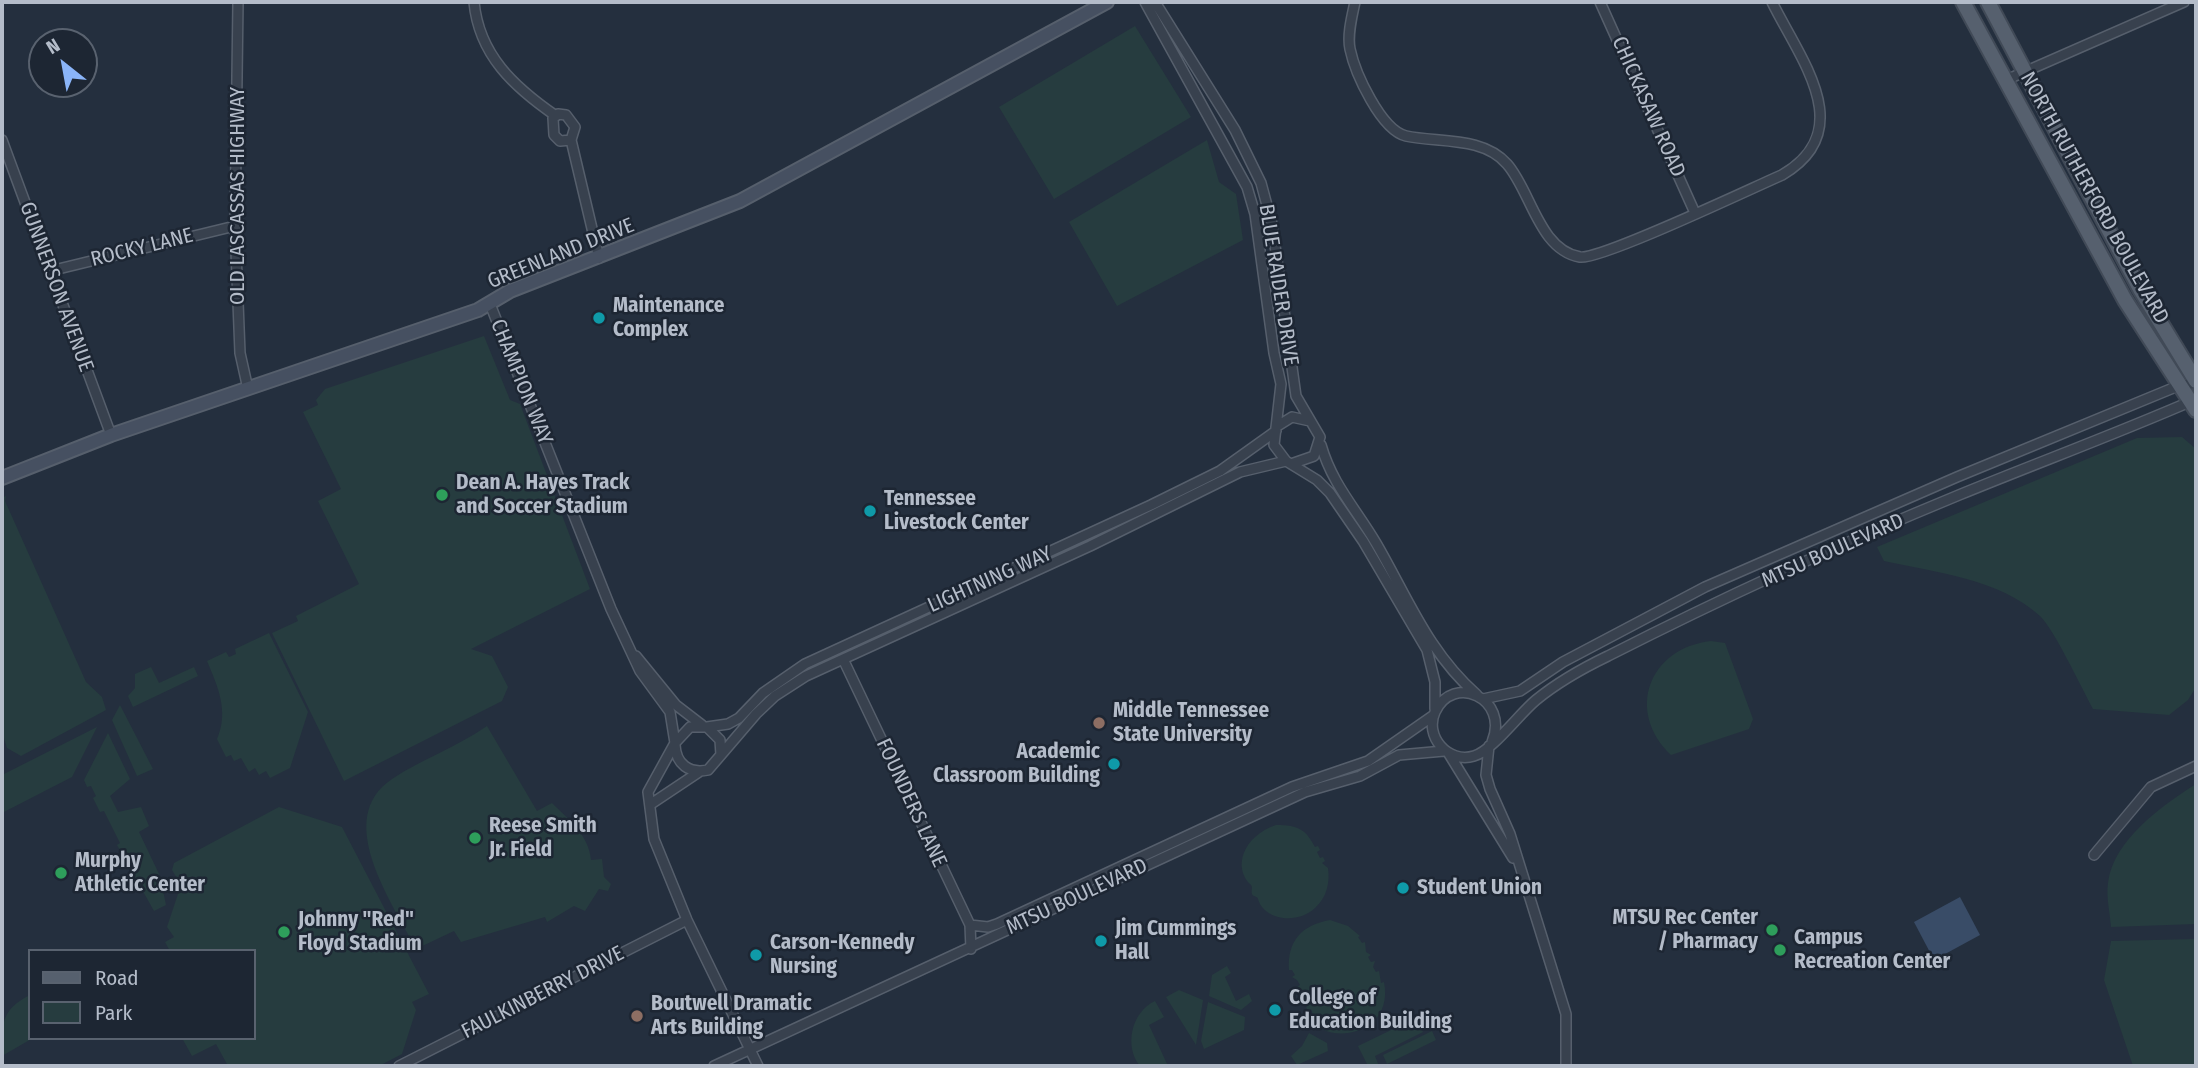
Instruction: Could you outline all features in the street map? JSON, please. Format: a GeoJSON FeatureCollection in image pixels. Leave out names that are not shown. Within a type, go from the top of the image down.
{"type":"FeatureCollection","features":[{"type":"Feature","properties":{"kind":"main road","name":"NORTH RUTHERFORD BOULEVARD"},"geometry":{"type":"LineString","coordinates":[[1963,2],[2125,300],[2178,386],[2194,404]]}},
{"type":"Feature","properties":{"kind":"main road","name":"NORTH RUTHERFORD BOULEVARD"},"geometry":{"type":"LineString","coordinates":[[1988,2],[2140,289],[2196,382]]}},
{"type":"Feature","properties":{"kind":"street","name":"OLD LASCASSAS HIGHWAY"},"geometry":{"type":"LineString","coordinates":[[238,2],[235,226],[240,353],[247,389]]}},
{"type":"Feature","properties":{"kind":"street"},"geometry":{"type":"LineString","coordinates":[[474,2],[480,33],[495,62],[522,92],[556,116],[566,115],[575,127],[571,140],[599,258]]}},
{"type":"Feature","properties":{"kind":"street","name":"GREENLAND DRIVE"},"geometry":{"type":"LineString","coordinates":[[2,478],[111,435],[393,341],[490,304],[510,291],[740,201],[1107,2]]}},
{"type":"Feature","properties":{"kind":"street","name":"BLUE RAIDER DRIVE"},"geometry":{"type":"LineString","coordinates":[[1145,2],[1247,187],[1255,214],[1273,353],[1281,384],[1276,429]]}},
{"type":"Feature","properties":{"kind":"street","name":"BLUE RAIDER DRIVE"},"geometry":{"type":"LineString","coordinates":[[1155,2],[1235,130],[1261,183],[1272,224],[1296,396],[1314,425]]}},
{"type":"Feature","properties":{"kind":"street"},"geometry":{"type":"LineString","coordinates":[[1354,2],[1349,46],[1358,79],[1381,115],[1403,136],[1484,148],[1506,162],[1545,230],[1561,251],[1583,258],[1696,213],[1795,167],[1811,150],[1817,137],[1822,111],[1819,98],[1772,2]]}},
{"type":"Feature","properties":{"kind":"street","name":"CHICKASAW ROAD"},"geometry":{"type":"LineString","coordinates":[[1600,2],[1696,213]]}},
{"type":"Feature","properties":{"kind":"street"},"geometry":{"type":"LineString","coordinates":[[2006,80],[2184,2]]}},
{"type":"Feature","properties":{"kind":"street"},"geometry":{"type":"LineString","coordinates":[[556,116],[552,127],[554,135],[560,141],[571,140]]}},
{"type":"Feature","properties":{"kind":"street","name":"GUNNERSON AVENUE"},"geometry":{"type":"LineString","coordinates":[[2,140],[111,435]]}},
{"type":"Feature","properties":{"kind":"street","name":"ROCKY LANE"},"geometry":{"type":"LineString","coordinates":[[50,271],[235,226]]}},
{"type":"Feature","properties":{"kind":"street","name":"CHAMPION WAY"},"geometry":{"type":"LineString","coordinates":[[490,304],[600,583],[635,654],[640,671],[669,709],[675,744]]}},
{"type":"Feature","properties":{"kind":"street","name":"MTSU BOULEVARD"},"geometry":{"type":"LineString","coordinates":[[1481,697],[1520,691],[1563,662],[1705,587],[1956,477],[2178,386],[2196,382]]}},
{"type":"Feature","properties":{"kind":"street","name":"MTSU BOULEVARD"},"geometry":{"type":"LineString","coordinates":[[1491,744],[1518,715],[1566,678],[1700,610],[1957,495],[2194,404]]}},
{"type":"Feature","properties":{"kind":"street"},"geometry":{"type":"LineString","coordinates":[[1521,872],[1447,752],[1435,739],[1435,682],[1427,650],[1363,541],[1330,493],[1288,462],[1274,445],[1276,429],[1292,417],[1302,418],[1314,425],[1329,474],[1375,541],[1430,644],[1494,711],[1497,721],[1486,775],[1510,834],[1566,1014],[1566,1066]]}},
{"type":"Feature","properties":{"kind":"street","name":"LIGHTNING WAY"},"geometry":{"type":"LineString","coordinates":[[704,726],[728,724],[738,718],[763,694],[805,664],[1163,500],[1236,461],[1276,429]]}},
{"type":"Feature","properties":{"kind":"street"},"geometry":{"type":"LineString","coordinates":[[1288,462],[1314,456],[1320,444]]}},
{"type":"Feature","properties":{"kind":"street","name":"LIGHTNING WAY"},"geometry":{"type":"LineString","coordinates":[[721,757],[746,724],[775,696],[799,680],[1090,546],[1240,472],[1288,462]]}},
{"type":"Feature","properties":{"kind":"street","name":"CHAMPION WAY"},"geometry":{"type":"LineString","coordinates":[[635,654],[678,708],[704,726]]}},
{"type":"Feature","properties":{"kind":"street","name":"FOUNDERS LANE"},"geometry":{"type":"LineString","coordinates":[[843,659],[970,925],[971,949]]}},
{"type":"Feature","properties":{"kind":"street"},"geometry":{"type":"LineString","coordinates":[[1435,713],[1449,696],[1469,693],[1481,697]]}},
{"type":"Feature","properties":{"kind":"street","name":"MTSU BOULEVARD"},"geometry":{"type":"LineString","coordinates":[[970,925],[988,927],[997,924],[1280,792],[1368,761],[1435,713]]}},
{"type":"Feature","properties":{"kind":"street"},"geometry":{"type":"LineString","coordinates":[[651,804],[715,765],[721,757],[720,740],[704,726],[683,732],[654,778],[648,792],[654,839],[687,920],[758,1066]]}},
{"type":"Feature","properties":{"kind":"street"},"geometry":{"type":"LineString","coordinates":[[675,744],[683,766],[700,772]]}},
{"type":"Feature","properties":{"kind":"street"},"geometry":{"type":"LineString","coordinates":[[1447,752],[1474,756],[1491,744]]}},
{"type":"Feature","properties":{"kind":"street","name":"MTSU BOULEVARD"},"geometry":{"type":"LineString","coordinates":[[714,1066],[1305,792],[1360,776],[1399,755],[1425,750],[1447,752]]}},
{"type":"Feature","properties":{"kind":"street"},"geometry":{"type":"LineString","coordinates":[[2094,855],[2151,787],[2196,766]]}},
{"type":"Feature","properties":{"kind":"street","name":"FAULKINBERRY DRIVE"},"geometry":{"type":"LineString","coordinates":[[399,1066],[687,920]]}},
{"type":"Feature","properties":{"kind":"green space"},"geometry":{"type":"Polygon","coordinates":[[[1135,26],[1191,117],[1054,199],[999,107],[1135,26]]]}},
{"type":"Feature","properties":{"kind":"green space"},"geometry":{"type":"Polygon","coordinates":[[[1207,140],[1219,182],[1236,194],[1243,240],[1117,306],[1069,222],[1207,140]]]}},
{"type":"Feature","properties":{"kind":"green space","name":"Dean A. Hayes Track and Soccer Stadium"},"geometry":{"type":"Polygon","coordinates":[[[484,336],[510,400],[520,404],[590,589],[471,649],[492,656],[508,687],[502,701],[344,781],[272,633],[298,621],[296,616],[359,584],[318,501],[341,489],[303,412],[318,405],[316,400],[325,389],[484,336]]]}},
{"type":"Feature","properties":{"kind":"green space"},"geometry":{"type":"Polygon","coordinates":[[[2182,437],[2196,449],[2196,687],[2188,700],[2169,715],[2093,709],[2053,633],[2040,616],[2024,603],[2006,593],[1966,579],[1884,561],[1877,547],[2137,438],[2182,437]]]}},
{"type":"Feature","properties":{"kind":"green space"},"geometry":{"type":"Polygon","coordinates":[[[6,496],[5,501],[86,682],[102,697],[106,710],[21,756],[7,748],[2,732],[2,498],[6,496]]]}},
{"type":"Feature","properties":{"kind":"green space"},"geometry":{"type":"Polygon","coordinates":[[[269,633],[308,712],[290,768],[270,778],[266,771],[259,775],[255,768],[249,772],[241,758],[234,761],[231,755],[226,757],[217,739],[222,719],[221,699],[207,661],[226,652],[229,657],[236,654],[235,649],[269,633]]]}},
{"type":"Feature","properties":{"kind":"green space"},"geometry":{"type":"Polygon","coordinates":[[[1711,641],[1725,643],[1753,719],[1749,729],[1671,755],[1657,738],[1649,720],[1647,701],[1650,684],[1659,669],[1672,656],[1690,646],[1711,641]]]}},
{"type":"Feature","properties":{"kind":"green space"},"geometry":{"type":"Polygon","coordinates":[[[151,667],[159,683],[194,667],[198,676],[133,707],[128,696],[135,688],[135,674],[151,667]]]}},
{"type":"Feature","properties":{"kind":"green space"},"geometry":{"type":"Polygon","coordinates":[[[120,705],[153,769],[137,776],[112,720],[120,705]]]}},
{"type":"Feature","properties":{"kind":"green space","name":"Reese Smith Jr. Field"},"geometry":{"type":"Polygon","coordinates":[[[487,726],[537,811],[552,803],[582,835],[591,860],[602,859],[604,877],[611,884],[608,891],[599,889],[585,911],[574,906],[547,922],[545,917],[461,942],[454,931],[416,949],[382,886],[373,862],[367,838],[367,816],[375,796],[392,779],[487,726]]]}},
{"type":"Feature","properties":{"kind":"green space"},"geometry":{"type":"Polygon","coordinates":[[[97,727],[72,777],[2,813],[2,775],[97,727]]]}},
{"type":"Feature","properties":{"kind":"green space"},"geometry":{"type":"Polygon","coordinates":[[[108,733],[130,779],[110,796],[118,812],[141,807],[149,826],[139,832],[160,876],[166,905],[154,911],[117,845],[120,843],[104,811],[100,812],[91,786],[87,787],[84,780],[108,733]]]}},
{"type":"Feature","properties":{"kind":"green space"},"geometry":{"type":"Polygon","coordinates":[[[2196,784],[2196,924],[2111,927],[2108,883],[2119,852],[2141,825],[2196,784]]]}},
{"type":"Feature","properties":{"kind":"green space","name":"Johnny \"Red\" Floyd Stadium"},"geometry":{"type":"Polygon","coordinates":[[[279,807],[342,827],[429,994],[412,1002],[416,1010],[402,1054],[379,1066],[228,1066],[216,1044],[192,1056],[183,1040],[256,1040],[256,949],[169,949],[165,942],[174,937],[167,927],[181,885],[172,870],[174,863],[279,807]]]}},
{"type":"Feature","properties":{"kind":"green space"},"geometry":{"type":"Polygon","coordinates":[[[1276,825],[1296,827],[1305,833],[1315,847],[1318,846],[1320,850],[1317,852],[1325,861],[1322,863],[1328,868],[1325,894],[1315,908],[1299,917],[1282,918],[1267,912],[1253,895],[1252,886],[1242,870],[1244,853],[1249,844],[1255,837],[1276,825]]]}},
{"type":"Feature","properties":{"kind":"green space"},"geometry":{"type":"Polygon","coordinates":[[[1330,920],[1348,926],[1360,936],[1358,937],[1362,943],[1365,942],[1366,952],[1371,955],[1368,957],[1371,962],[1375,961],[1373,967],[1376,972],[1379,971],[1381,983],[1384,982],[1384,1001],[1379,1015],[1368,1026],[1341,1034],[1319,1027],[1311,1009],[1308,1011],[1306,1007],[1309,1005],[1302,997],[1305,995],[1297,987],[1300,985],[1292,977],[1295,975],[1289,970],[1291,951],[1298,936],[1320,922],[1330,920]]]}},
{"type":"Feature","properties":{"kind":"green space"},"geometry":{"type":"Polygon","coordinates":[[[2196,939],[2196,1066],[2133,1066],[2104,980],[2111,941],[2196,939]]]}},
{"type":"Feature","properties":{"kind":"green space"},"geometry":{"type":"Polygon","coordinates":[[[1227,966],[1231,973],[1225,977],[1236,1001],[1249,994],[1252,1001],[1241,1010],[1209,996],[1212,975],[1227,966]]]}},
{"type":"Feature","properties":{"kind":"green space"},"geometry":{"type":"Polygon","coordinates":[[[1179,990],[1203,1000],[1196,1045],[1166,997],[1179,990]]]}},
{"type":"Feature","properties":{"kind":"green space"},"geometry":{"type":"Polygon","coordinates":[[[28,996],[30,1040],[2,1056],[5,1020],[13,1006],[28,996]]]}},
{"type":"Feature","properties":{"kind":"green space"},"geometry":{"type":"Polygon","coordinates":[[[1155,1001],[1164,1017],[1149,1025],[1168,1066],[1140,1066],[1135,1058],[1131,1040],[1135,1021],[1147,1006],[1155,1001]]]}},
{"type":"Feature","properties":{"kind":"green space"},"geometry":{"type":"Polygon","coordinates":[[[1208,1002],[1245,1017],[1244,1030],[1204,1049],[1201,1041],[1208,1002]]]}},
{"type":"Feature","properties":{"kind":"green space"},"geometry":{"type":"Polygon","coordinates":[[[1416,1018],[1423,1032],[1375,1056],[1379,1066],[1368,1066],[1358,1046],[1416,1018]]]}},
{"type":"Feature","properties":{"kind":"green space"},"geometry":{"type":"Polygon","coordinates":[[[1432,1031],[1436,1040],[1387,1064],[1383,1055],[1432,1031]]]}},
{"type":"Feature","properties":{"kind":"green space"},"geometry":{"type":"Polygon","coordinates":[[[1309,1033],[1327,1043],[1328,1051],[1297,1065],[1291,1056],[1302,1046],[1309,1033]]]}},
{"type":"Feature","properties":{"kind":"water"},"geometry":{"type":"Polygon","coordinates":[[[1960,897],[1980,935],[1934,960],[1914,922],[1960,897]]]}},
{"type":"Feature","properties":{"kind":"place","name":"Maintenance Complex"},"geometry":{"type":"Point","coordinates":[599,318]}},
{"type":"Feature","properties":{"kind":"place","name":"Dean A. Hayes Track and Soccer Stadium"},"geometry":{"type":"Point","coordinates":[442,495]}},
{"type":"Feature","properties":{"kind":"place","name":"Tennessee Livestock Center"},"geometry":{"type":"Point","coordinates":[870,511]}},
{"type":"Feature","properties":{"kind":"place","name":"Middle Tennessee State University"},"geometry":{"type":"Point","coordinates":[1099,723]}},
{"type":"Feature","properties":{"kind":"place","name":"Academic Classroom Building"},"geometry":{"type":"Point","coordinates":[1114,764]}},
{"type":"Feature","properties":{"kind":"place","name":"Reese Smith Jr. Field"},"geometry":{"type":"Point","coordinates":[475,838]}},
{"type":"Feature","properties":{"kind":"place","name":"Murphy Athletic Center"},"geometry":{"type":"Point","coordinates":[61,873]}},
{"type":"Feature","properties":{"kind":"place","name":"Student Union"},"geometry":{"type":"Point","coordinates":[1403,888]}},
{"type":"Feature","properties":{"kind":"place","name":"MTSU Rec Center / Pharmacy"},"geometry":{"type":"Point","coordinates":[1772,930]}},
{"type":"Feature","properties":{"kind":"place","name":"Johnny \"Red\" Floyd Stadium"},"geometry":{"type":"Point","coordinates":[284,932]}},
{"type":"Feature","properties":{"kind":"place","name":"Jim Cummings Hall"},"geometry":{"type":"Point","coordinates":[1101,941]}},
{"type":"Feature","properties":{"kind":"place","name":"Campus Recreation Center"},"geometry":{"type":"Point","coordinates":[1780,950]}},
{"type":"Feature","properties":{"kind":"place","name":"Carson-Kennedy Nursing"},"geometry":{"type":"Point","coordinates":[756,955]}},
{"type":"Feature","properties":{"kind":"place","name":"College of Education Building"},"geometry":{"type":"Point","coordinates":[1275,1010]}},
{"type":"Feature","properties":{"kind":"place","name":"Boutwell Dramatic Arts Building"},"geometry":{"type":"Point","coordinates":[637,1016]}}]}
